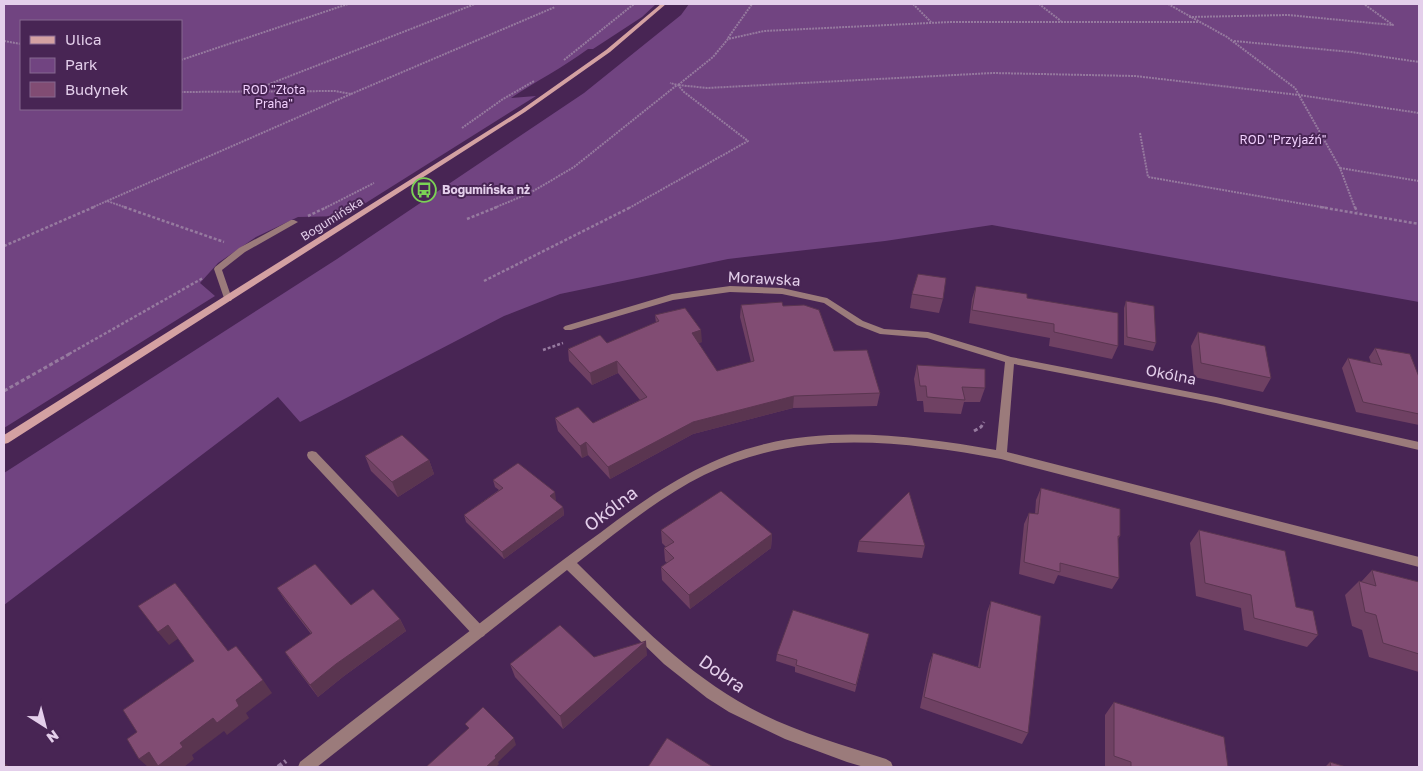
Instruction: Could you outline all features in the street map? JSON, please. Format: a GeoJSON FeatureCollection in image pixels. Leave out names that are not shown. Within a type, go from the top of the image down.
{"type":"FeatureCollection","features":[{"type":"Feature","properties":{"kind":"street","name":"Bogumińska"},"geometry":{"type":"LineString","coordinates":[[4,440],[538,101],[608,51],[664,4]]}},
{"type":"Feature","properties":{"kind":"street"},"geometry":{"type":"LineString","coordinates":[[228,299],[218,269],[242,250],[294,222]]}},
{"type":"Feature","properties":{"kind":"street","name":"Morawska"},"geometry":{"type":"LineString","coordinates":[[568,328],[672,297],[711,291],[762,290],[801,294],[828,301],[860,323],[883,332],[928,335],[1010,360]]}},
{"type":"Feature","properties":{"kind":"street"},"geometry":{"type":"LineString","coordinates":[[1001,455],[1010,360]]}},
{"type":"Feature","properties":{"kind":"street","name":"Okólna"},"geometry":{"type":"LineString","coordinates":[[1010,360],[1216,400],[1419,446]]}},
{"type":"Feature","properties":{"kind":"street","name":"Okólna"},"geometry":{"type":"LineString","coordinates":[[304,767],[568,563],[661,494],[689,476],[732,458],[767,448],[815,441],[863,439],[939,445],[1001,455],[1419,562]]}},
{"type":"Feature","properties":{"kind":"street"},"geometry":{"type":"LineString","coordinates":[[312,455],[479,632]]}},
{"type":"Feature","properties":{"kind":"street","name":"Dobra"},"geometry":{"type":"LineString","coordinates":[[568,563],[674,662],[703,686],[734,707],[810,741],[886,767]]}},
{"type":"Feature","properties":{"kind":"path"},"geometry":{"type":"LineString","coordinates":[[182,60],[348,4]]}},
{"type":"Feature","properties":{"kind":"path"},"geometry":{"type":"LineString","coordinates":[[252,91],[474,4]]}},
{"type":"Feature","properties":{"kind":"path"},"geometry":{"type":"LineString","coordinates":[[562,62],[634,4]]}},
{"type":"Feature","properties":{"kind":"path"},"geometry":{"type":"LineString","coordinates":[[467,219],[530,194],[574,167],[713,56],[752,4]]}},
{"type":"Feature","properties":{"kind":"path"},"geometry":{"type":"LineString","coordinates":[[913,4],[931,22]]}},
{"type":"Feature","properties":{"kind":"path"},"geometry":{"type":"LineString","coordinates":[[1039,4],[1062,22]]}},
{"type":"Feature","properties":{"kind":"path"},"geometry":{"type":"LineString","coordinates":[[1168,4],[1233,41],[1294,88],[1340,168],[1357,213]]}},
{"type":"Feature","properties":{"kind":"path"},"geometry":{"type":"LineString","coordinates":[[1189,17],[1288,15],[1393,25],[1364,4]]}},
{"type":"Feature","properties":{"kind":"path"},"geometry":{"type":"LineString","coordinates":[[4,246],[555,6]]}},
{"type":"Feature","properties":{"kind":"path"},"geometry":{"type":"LineString","coordinates":[[728,38],[764,31],[931,22],[1198,22]]}},
{"type":"Feature","properties":{"kind":"path"},"geometry":{"type":"LineString","coordinates":[[4,41],[20,44]]}},
{"type":"Feature","properties":{"kind":"path"},"geometry":{"type":"LineString","coordinates":[[1233,41],[1351,52],[1419,62]]}},
{"type":"Feature","properties":{"kind":"path"},"geometry":{"type":"LineString","coordinates":[[670,83],[707,88],[1003,73],[1134,76],[1299,95],[1419,113]]}},
{"type":"Feature","properties":{"kind":"path"},"geometry":{"type":"LineString","coordinates":[[457,131],[503,99],[539,78]]}},
{"type":"Feature","properties":{"kind":"path"},"geometry":{"type":"LineString","coordinates":[[484,281],[602,223],[748,141],[684,92],[678,85]]}},
{"type":"Feature","properties":{"kind":"path"},"geometry":{"type":"LineString","coordinates":[[182,92],[335,91],[351,94]]}},
{"type":"Feature","properties":{"kind":"path"},"geometry":{"type":"LineString","coordinates":[[1140,133],[1148,177],[1419,224]]}},
{"type":"Feature","properties":{"kind":"path"},"geometry":{"type":"LineString","coordinates":[[1340,168],[1419,182]]}},
{"type":"Feature","properties":{"kind":"path"},"geometry":{"type":"LineString","coordinates":[[294,222],[375,182]]}},
{"type":"Feature","properties":{"kind":"path"},"geometry":{"type":"LineString","coordinates":[[107,201],[223,242]]}},
{"type":"Feature","properties":{"kind":"path"},"geometry":{"type":"LineString","coordinates":[[4,391],[218,269]]}},
{"type":"Feature","properties":{"kind":"green space","name":"ROD \"Złota Praha\""},"geometry":{"type":"Polygon","coordinates":[[[4,4],[656,4],[642,17],[593,49],[588,49],[511,98],[536,96],[345,216],[298,217],[256,237],[218,263],[200,283],[215,296],[4,428],[4,4]]]}},
{"type":"Feature","properties":{"kind":"green space","name":"ROD \"Przyjaźń\""},"geometry":{"type":"Polygon","coordinates":[[[689,4],[1419,4],[1419,302],[992,225],[885,241],[728,259],[560,294],[504,316],[300,422],[278,397],[4,605],[4,473],[337,259],[584,93],[681,15],[689,4]]]}},
{"type":"Feature","properties":{"kind":"building"},"geometry":{"type":"Polygon","coordinates":[[[918,274],[946,278],[943,299],[912,294],[918,274]]]}},
{"type":"Feature","properties":{"kind":"building"},"geometry":{"type":"Polygon","coordinates":[[[976,286],[1027,294],[1027,298],[1118,313],[1118,346],[1054,332],[1054,324],[972,310],[976,286]]]}},
{"type":"Feature","properties":{"kind":"building"},"geometry":{"type":"Polygon","coordinates":[[[1126,301],[1154,306],[1156,343],[1127,337],[1126,301]]]}},
{"type":"Feature","properties":{"kind":"building"},"geometry":{"type":"Polygon","coordinates":[[[782,302],[783,306],[804,305],[819,310],[834,351],[867,350],[880,393],[794,396],[693,422],[608,467],[586,442],[580,446],[555,418],[578,407],[593,423],[647,397],[617,361],[590,373],[568,349],[600,335],[607,343],[659,321],[655,315],[685,308],[701,330],[692,333],[717,371],[754,361],[741,305],[782,302]]]}},
{"type":"Feature","properties":{"kind":"building"},"geometry":{"type":"Polygon","coordinates":[[[1198,332],[1265,346],[1271,378],[1201,363],[1198,332]]]}},
{"type":"Feature","properties":{"kind":"building"},"geometry":{"type":"Polygon","coordinates":[[[1375,348],[1410,354],[1419,377],[1419,414],[1363,402],[1348,358],[1382,365],[1375,348]]]}},
{"type":"Feature","properties":{"kind":"building"},"geometry":{"type":"Polygon","coordinates":[[[917,365],[985,369],[985,388],[962,387],[965,400],[927,397],[926,386],[920,386],[917,365]]]}},
{"type":"Feature","properties":{"kind":"building"},"geometry":{"type":"Polygon","coordinates":[[[402,435],[429,460],[392,482],[365,456],[402,435]]]}},
{"type":"Feature","properties":{"kind":"building"},"geometry":{"type":"Polygon","coordinates":[[[518,463],[555,492],[550,496],[563,507],[502,552],[464,515],[503,488],[493,480],[518,463]]]}},
{"type":"Feature","properties":{"kind":"building"},"geometry":{"type":"Polygon","coordinates":[[[1041,488],[1120,509],[1120,536],[1118,536],[1119,578],[1060,563],[1060,572],[1024,562],[1029,513],[1038,514],[1041,488]]]}},
{"type":"Feature","properties":{"kind":"building"},"geometry":{"type":"Polygon","coordinates":[[[721,491],[772,534],[689,595],[661,567],[674,558],[664,548],[674,542],[661,530],[721,491]]]}},
{"type":"Feature","properties":{"kind":"building"},"geometry":{"type":"Polygon","coordinates":[[[909,492],[925,546],[859,541],[909,492]]]}},
{"type":"Feature","properties":{"kind":"building"},"geometry":{"type":"Polygon","coordinates":[[[1199,530],[1285,551],[1296,607],[1313,611],[1318,635],[1254,618],[1251,595],[1205,583],[1199,530]]]}},
{"type":"Feature","properties":{"kind":"building"},"geometry":{"type":"Polygon","coordinates":[[[315,564],[351,605],[373,589],[400,619],[336,664],[310,685],[285,652],[312,633],[277,588],[315,564]]]}},
{"type":"Feature","properties":{"kind":"building"},"geometry":{"type":"Polygon","coordinates":[[[1372,570],[1419,582],[1419,654],[1383,643],[1376,615],[1365,612],[1359,581],[1376,586],[1372,570]]]}},
{"type":"Feature","properties":{"kind":"building"},"geometry":{"type":"Polygon","coordinates":[[[175,583],[228,651],[236,646],[263,680],[236,700],[239,706],[217,723],[213,718],[180,743],[183,747],[158,766],[149,752],[139,759],[127,739],[137,732],[123,710],[194,661],[168,625],[158,632],[138,606],[175,583]]]}},
{"type":"Feature","properties":{"kind":"building"},"geometry":{"type":"Polygon","coordinates":[[[991,601],[1041,616],[1028,733],[924,697],[933,653],[980,668],[991,601]]]}},
{"type":"Feature","properties":{"kind":"building"},"geometry":{"type":"Polygon","coordinates":[[[793,610],[869,634],[856,685],[796,665],[797,660],[777,654],[793,610]]]}},
{"type":"Feature","properties":{"kind":"building"},"geometry":{"type":"Polygon","coordinates":[[[560,625],[594,657],[646,641],[560,716],[510,664],[560,625]]]}},
{"type":"Feature","properties":{"kind":"building"},"geometry":{"type":"Polygon","coordinates":[[[1114,702],[1224,737],[1228,767],[1131,767],[1131,762],[1114,756],[1114,702]]]}},
{"type":"Feature","properties":{"kind":"building"},"geometry":{"type":"Polygon","coordinates":[[[483,707],[514,738],[495,756],[496,758],[486,767],[426,767],[469,728],[465,724],[483,707]]]}},
{"type":"Feature","properties":{"kind":"building"},"geometry":{"type":"Polygon","coordinates":[[[667,738],[713,767],[648,767],[667,738]]]}},
{"type":"Feature","properties":{"kind":"building"},"geometry":{"type":"Polygon","coordinates":[[[1330,762],[1346,767],[1331,767],[1330,762]]]}},
{"type":"Feature","properties":{"kind":"place","name":"Bogumińska nż"},"geometry":{"type":"Point","coordinates":[424,190]}}]}
